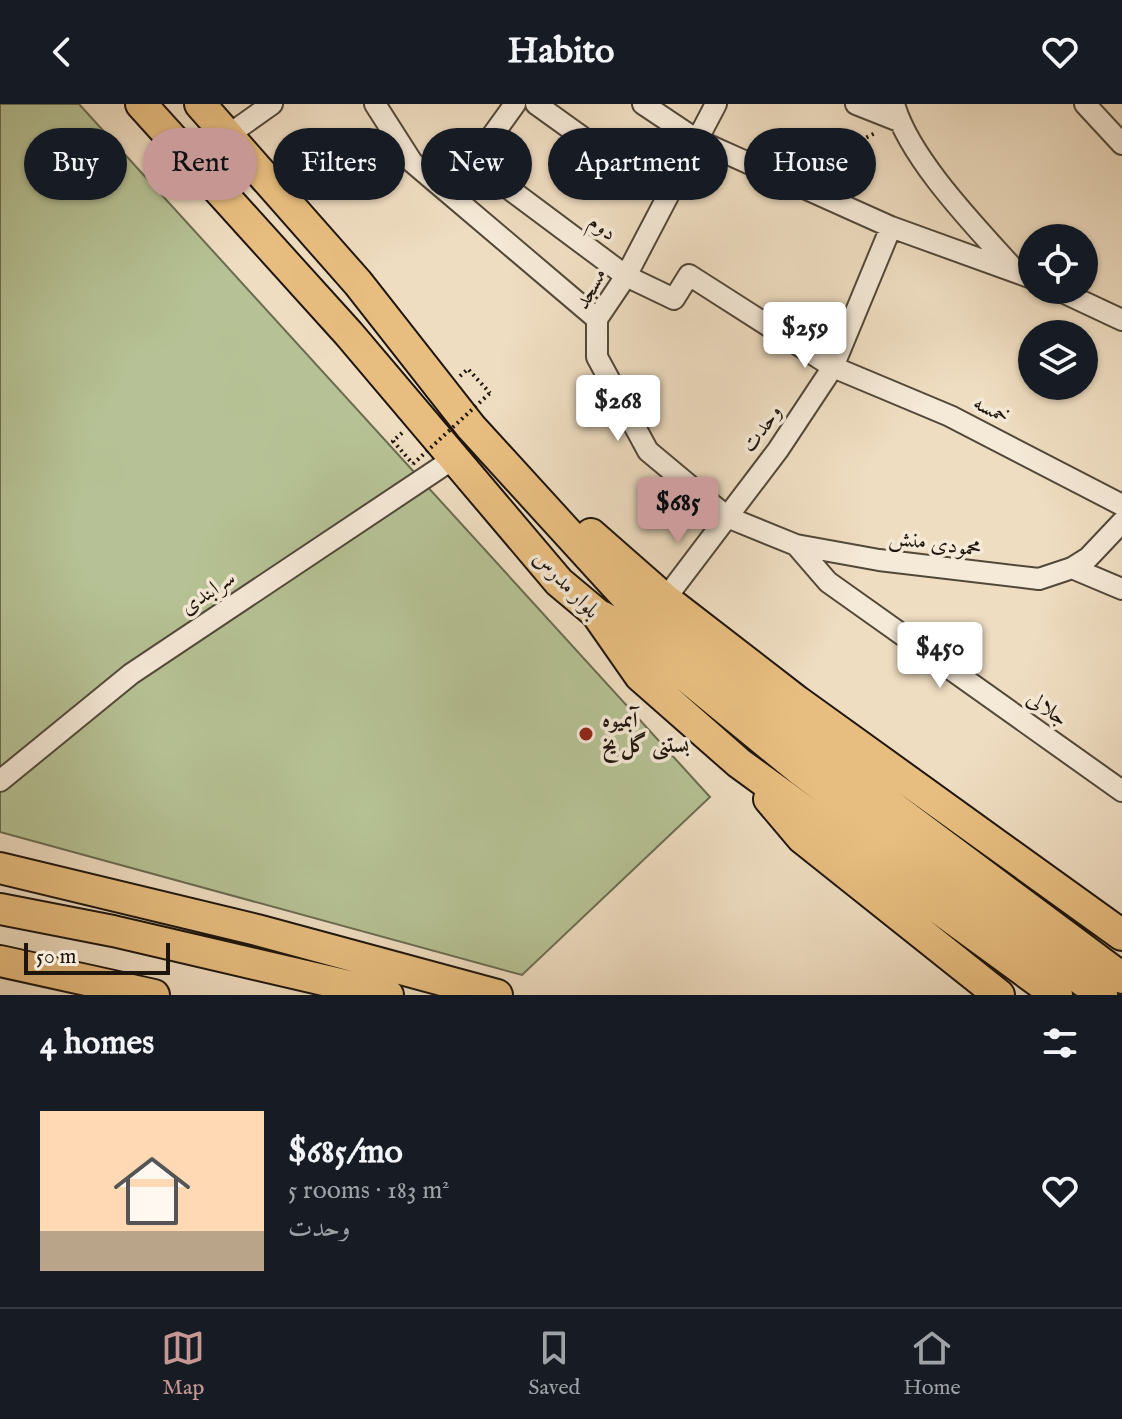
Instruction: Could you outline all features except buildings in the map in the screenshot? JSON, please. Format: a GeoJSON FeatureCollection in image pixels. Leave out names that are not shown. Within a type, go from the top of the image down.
{"type":"FeatureCollection","features":[{"type":"Feature","properties":{"kind":"highway","name":"بلوار مدرس"},"geometry":{"type":"LineString","coordinates":[[141,104],[324,305],[559,582],[596,613],[640,676],[739,763],[1057,995]]}},
{"type":"Feature","properties":{"kind":"highway"},"geometry":{"type":"LineString","coordinates":[[200,104],[220,128]]}},
{"type":"Feature","properties":{"kind":"highway"},"geometry":{"type":"LineString","coordinates":[[257,170],[358,283],[471,427],[638,610],[1113,982]]}},
{"type":"Feature","properties":{"kind":"highway"},"geometry":{"type":"LineString","coordinates":[[471,427],[665,599],[809,710],[1122,935]]}},
{"type":"Feature","properties":{"kind":"highway"},"geometry":{"type":"LineString","coordinates":[[596,613],[639,638],[800,770],[1113,982]]}},
{"type":"Feature","properties":{"kind":"highway"},"geometry":{"type":"LineString","coordinates":[[739,763],[802,838],[999,995]]}},
{"type":"Feature","properties":{"kind":"highway"},"geometry":{"type":"LineString","coordinates":[[0,868],[257,930],[497,995]]}},
{"type":"Feature","properties":{"kind":"highway"},"geometry":{"type":"LineString","coordinates":[[0,909],[128,934],[388,995]]}},
{"type":"Feature","properties":{"kind":"highway"},"geometry":{"type":"LineString","coordinates":[[0,961],[154,995]]}},
{"type":"Feature","properties":{"kind":"street"},"geometry":{"type":"LineString","coordinates":[[238,128],[272,104]]}},
{"type":"Feature","properties":{"kind":"street"},"geometry":{"type":"LineString","coordinates":[[375,104],[412,162],[421,170]]}},
{"type":"Feature","properties":{"kind":"street"},"geometry":{"type":"LineString","coordinates":[[498,128],[515,104]]}},
{"type":"Feature","properties":{"kind":"street"},"geometry":{"type":"LineString","coordinates":[[536,104],[569,128]]}},
{"type":"Feature","properties":{"kind":"street"},"geometry":{"type":"LineString","coordinates":[[643,104],[679,128]]}},
{"type":"Feature","properties":{"kind":"street","name":"مسجد"},"geometry":{"type":"LineString","coordinates":[[703,128],[716,104]]}},
{"type":"Feature","properties":{"kind":"street"},"geometry":{"type":"LineString","coordinates":[[856,104],[897,112],[915,104]]}},
{"type":"Feature","properties":{"kind":"street"},"geometry":{"type":"LineString","coordinates":[[1085,104],[1122,144]]}},
{"type":"Feature","properties":{"kind":"street"},"geometry":{"type":"LineString","coordinates":[[897,112],[956,203],[1018,269]]}},
{"type":"Feature","properties":{"kind":"street"},"geometry":{"type":"LineString","coordinates":[[457,200],[597,319]]}},
{"type":"Feature","properties":{"kind":"street","name":"دوم"},"geometry":{"type":"LineString","coordinates":[[524,200],[626,276],[674,299],[689,275],[833,367]]}},
{"type":"Feature","properties":{"kind":"street","name":"مسجد"},"geometry":{"type":"LineString","coordinates":[[666,200],[626,276],[597,319],[597,357],[648,451],[727,517]]}},
{"type":"Feature","properties":{"kind":"street"},"geometry":{"type":"LineString","coordinates":[[830,200],[891,227],[1018,272]]}},
{"type":"Feature","properties":{"kind":"street","name":"وحدت"},"geometry":{"type":"LineString","coordinates":[[665,599],[833,367],[891,227]]}},
{"type":"Feature","properties":{"kind":"street"},"geometry":{"type":"LineString","coordinates":[[1088,304],[1122,320]]}},
{"type":"Feature","properties":{"kind":"street","name":"خمسه"},"geometry":{"type":"LineString","coordinates":[[833,367],[950,416],[1122,505]]}},
{"type":"Feature","properties":{"kind":"street","name":"سرابندی"},"geometry":{"type":"LineString","coordinates":[[0,781],[131,674],[453,459]]}},
{"type":"Feature","properties":{"kind":"street","name":"محمودی منش"},"geometry":{"type":"LineString","coordinates":[[727,517],[796,545],[990,576],[1039,579],[1072,568],[1100,547],[1122,522]]}},
{"type":"Feature","properties":{"kind":"street","name":"جلالی"},"geometry":{"type":"LineString","coordinates":[[796,545],[828,582],[1122,791]]}},
{"type":"Feature","properties":{"kind":"street"},"geometry":{"type":"LineString","coordinates":[[1072,568],[1122,589]]}},
{"type":"Feature","properties":{"kind":"path"},"geometry":{"type":"LineString","coordinates":[[870,128],[897,112]]}},
{"type":"Feature","properties":{"kind":"path"},"geometry":{"type":"LineString","coordinates":[[393,441],[413,464],[490,393],[468,369]]}},
{"type":"Feature","properties":{"kind":"green space"},"geometry":{"type":"Polygon","coordinates":[[[0,104],[79,104],[101,128],[24,128],[24,200],[127,200],[127,157],[143,174],[143,200],[166,200],[710,797],[522,975],[0,832],[0,104]]]}},
{"type":"Feature","properties":{"kind":"place","name":"آبمیوه بستنی گل یخ"},"geometry":{"type":"Point","coordinates":[586,734]}}]}
